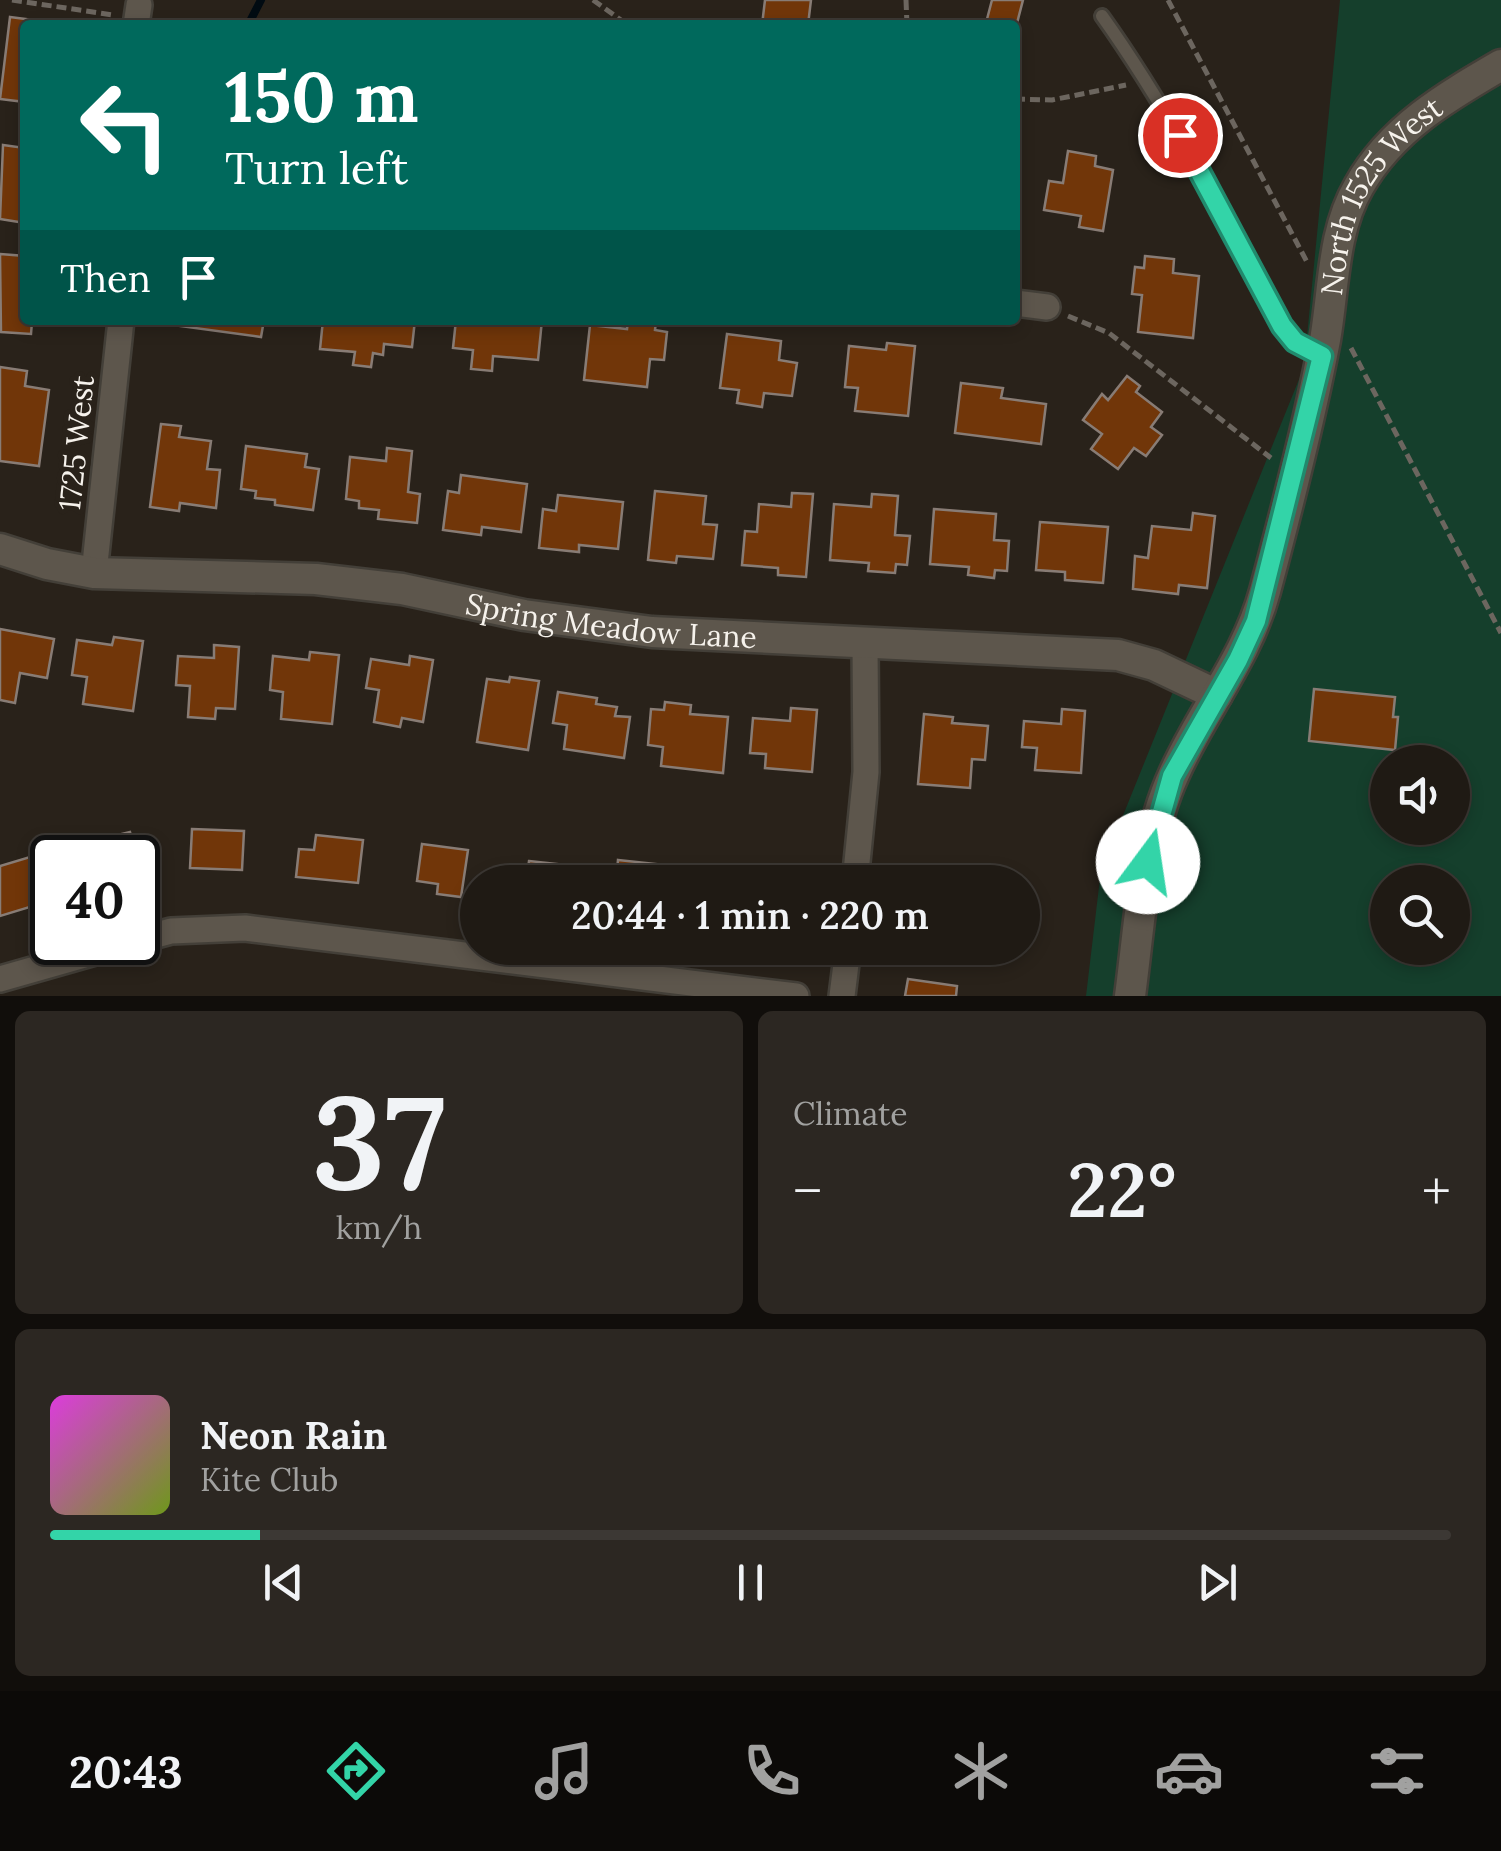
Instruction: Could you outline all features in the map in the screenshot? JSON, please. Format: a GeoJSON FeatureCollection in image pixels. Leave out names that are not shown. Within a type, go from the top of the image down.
{"type":"FeatureCollection","features":[{"type":"Feature","properties":{"kind":"street","name":"North 1525 West"},"geometry":{"type":"LineString","coordinates":[[1130,996],[1148,862],[1162,807],[1172,776],[1256,621],[1293,475],[1334,346],[1340,233],[1356,190],[1387,146],[1427,110],[1501,65]]}},
{"type":"Feature","properties":{"kind":"street"},"geometry":{"type":"LineString","coordinates":[[1020,303],[1046,306]]}},
{"type":"Feature","properties":{"kind":"street","name":"1725 West"},"geometry":{"type":"LineString","coordinates":[[94,573],[120,325]]}},
{"type":"Feature","properties":{"kind":"street","name":"Spring Meadow Lane"},"geometry":{"type":"LineString","coordinates":[[0,549],[46,564],[94,573],[316,579],[402,589],[524,616],[652,632],[1118,656],[1154,665],[1217,695]]}},
{"type":"Feature","properties":{"kind":"street"},"geometry":{"type":"LineString","coordinates":[[856,865],[866,772],[865,644]]}},
{"type":"Feature","properties":{"kind":"street"},"geometry":{"type":"LineString","coordinates":[[160,934],[245,928],[796,996]]}},
{"type":"Feature","properties":{"kind":"street"},"geometry":{"type":"LineString","coordinates":[[0,980],[50,965]]}},
{"type":"Feature","properties":{"kind":"street"},"geometry":{"type":"LineString","coordinates":[[842,996],[846,965]]}},
{"type":"Feature","properties":{"kind":"street"},"geometry":{"type":"LineString","coordinates":[[33,970],[40,996]]}},
{"type":"Feature","properties":{"kind":"lane"},"geometry":{"type":"LineString","coordinates":[[1102,16],[1148,81],[1282,326],[1295,342],[1334,346]]}},
{"type":"Feature","properties":{"kind":"path"},"geometry":{"type":"LineString","coordinates":[[12,0],[132,16]]}},
{"type":"Feature","properties":{"kind":"path"},"geometry":{"type":"LineString","coordinates":[[592,0],[621,20]]}},
{"type":"Feature","properties":{"kind":"path"},"geometry":{"type":"LineString","coordinates":[[1168,0],[1315,277]]}},
{"type":"Feature","properties":{"kind":"path"},"geometry":{"type":"LineString","coordinates":[[1020,99],[1052,100],[1148,81]]}},
{"type":"Feature","properties":{"kind":"path"},"geometry":{"type":"LineString","coordinates":[[1046,306],[1109,334],[1293,475]]}},
{"type":"Feature","properties":{"kind":"path"},"geometry":{"type":"LineString","coordinates":[[1334,346],[1501,633]]}},
{"type":"Feature","properties":{"kind":"green space"},"geometry":{"type":"Polygon","coordinates":[[[1340,0],[1501,0],[1501,996],[1086,996],[1101,870],[1304,367],[1340,0]]]}},
{"type":"Feature","properties":{"kind":"building"},"geometry":{"type":"Polygon","coordinates":[[[765,0],[811,0],[809,20],[763,20],[765,0]]]}},
{"type":"Feature","properties":{"kind":"building"},"geometry":{"type":"Polygon","coordinates":[[[992,0],[1023,0],[1018,20],[987,20],[992,0]]]}},
{"type":"Feature","properties":{"kind":"building"},"geometry":{"type":"Polygon","coordinates":[[[10,17],[33,20],[20,20],[20,101],[0,99],[10,17]]]}},
{"type":"Feature","properties":{"kind":"building"},"geometry":{"type":"Polygon","coordinates":[[[3,145],[20,147],[20,222],[0,219],[3,145]]]}},
{"type":"Feature","properties":{"kind":"building"},"geometry":{"type":"Polygon","coordinates":[[[1068,151],[1096,156],[1095,166],[1113,170],[1103,231],[1079,227],[1081,216],[1044,210],[1049,181],[1063,183],[1068,151]]]}},
{"type":"Feature","properties":{"kind":"building"},"geometry":{"type":"Polygon","coordinates":[[[0,254],[20,256],[20,325],[32,325],[31,334],[1,332],[0,254]]]}},
{"type":"Feature","properties":{"kind":"building"},"geometry":{"type":"Polygon","coordinates":[[[1145,256],[1174,259],[1173,273],[1199,276],[1193,338],[1138,332],[1142,295],[1132,294],[1135,267],[1144,268],[1145,256]]]}},
{"type":"Feature","properties":{"kind":"building"},"geometry":{"type":"Polygon","coordinates":[[[180,325],[263,325],[261,337],[180,325]]]}},
{"type":"Feature","properties":{"kind":"building"},"geometry":{"type":"Polygon","coordinates":[[[322,325],[414,325],[412,347],[384,344],[383,355],[373,353],[371,367],[353,365],[355,352],[320,349],[322,325]]]}},
{"type":"Feature","properties":{"kind":"building"},"geometry":{"type":"Polygon","coordinates":[[[455,325],[542,325],[538,360],[493,356],[492,371],[471,369],[473,350],[453,348],[455,325]]]}},
{"type":"Feature","properties":{"kind":"building"},"geometry":{"type":"Polygon","coordinates":[[[590,325],[627,329],[627,325],[656,325],[655,330],[667,332],[664,360],[650,359],[647,387],[584,380],[590,325]]]}},
{"type":"Feature","properties":{"kind":"building"},"geometry":{"type":"Polygon","coordinates":[[[727,334],[781,341],[779,360],[797,363],[792,396],[764,393],[762,407],[737,403],[739,390],[720,388],[727,334]]]}},
{"type":"Feature","properties":{"kind":"building"},"geometry":{"type":"Polygon","coordinates":[[[887,343],[915,346],[908,416],[855,411],[858,388],[845,387],[849,346],[886,350],[887,343]]]}},
{"type":"Feature","properties":{"kind":"building"},"geometry":{"type":"Polygon","coordinates":[[[0,367],[27,371],[25,386],[49,390],[39,466],[0,461],[0,367]]]}},
{"type":"Feature","properties":{"kind":"building"},"geometry":{"type":"Polygon","coordinates":[[[1127,376],[1140,386],[1136,392],[1162,412],[1151,427],[1162,435],[1146,456],[1134,448],[1118,469],[1091,449],[1102,434],[1083,420],[1102,394],[1108,400],[1127,376]]]}},
{"type":"Feature","properties":{"kind":"building"},"geometry":{"type":"Polygon","coordinates":[[[961,383],[1003,388],[1001,398],[1046,404],[1041,444],[955,433],[961,383]]]}},
{"type":"Feature","properties":{"kind":"building"},"geometry":{"type":"Polygon","coordinates":[[[161,424],[181,426],[179,437],[211,441],[207,469],[220,470],[216,508],[180,503],[179,511],[150,507],[161,424]]]}},
{"type":"Feature","properties":{"kind":"building"},"geometry":{"type":"Polygon","coordinates":[[[246,446],[307,454],[305,467],[319,469],[313,510],[275,505],[275,500],[255,498],[256,491],[241,489],[246,446]]]}},
{"type":"Feature","properties":{"kind":"building"},"geometry":{"type":"Polygon","coordinates":[[[387,448],[412,451],[408,492],[420,494],[417,523],[378,519],[379,510],[359,508],[359,501],[346,499],[350,457],[386,461],[387,448]]]}},
{"type":"Feature","properties":{"kind":"building"},"geometry":{"type":"Polygon","coordinates":[[[461,475],[527,484],[521,532],[482,527],[481,535],[443,530],[448,491],[459,493],[461,475]]]}},
{"type":"Feature","properties":{"kind":"building"},"geometry":{"type":"Polygon","coordinates":[[[655,491],[706,496],[703,524],[717,525],[713,559],[677,556],[676,563],[648,560],[655,491]]]}},
{"type":"Feature","properties":{"kind":"building"},"geometry":{"type":"Polygon","coordinates":[[[792,493],[813,494],[806,577],[778,575],[778,568],[742,565],[745,531],[757,532],[759,504],[791,507],[792,493]]]}},
{"type":"Feature","properties":{"kind":"building"},"geometry":{"type":"Polygon","coordinates":[[[872,494],[898,496],[895,535],[910,536],[907,565],[896,564],[895,573],[868,571],[869,563],[830,560],[834,504],[871,507],[872,494]]]}},
{"type":"Feature","properties":{"kind":"building"},"geometry":{"type":"Polygon","coordinates":[[[558,495],[623,502],[618,549],[579,545],[579,552],[539,548],[543,509],[556,511],[558,495]]]}},
{"type":"Feature","properties":{"kind":"building"},"geometry":{"type":"Polygon","coordinates":[[[934,509],[996,514],[994,540],[1009,541],[1007,571],[995,570],[994,578],[968,575],[969,567],[930,564],[934,509]]]}},
{"type":"Feature","properties":{"kind":"building"},"geometry":{"type":"Polygon","coordinates":[[[1193,513],[1215,516],[1207,588],[1179,585],[1178,594],[1133,589],[1135,556],[1148,558],[1152,526],[1191,530],[1193,513]]]}},
{"type":"Feature","properties":{"kind":"building"},"geometry":{"type":"Polygon","coordinates":[[[1040,522],[1108,527],[1103,583],[1065,580],[1065,572],[1036,570],[1040,522]]]}},
{"type":"Feature","properties":{"kind":"building"},"geometry":{"type":"Polygon","coordinates":[[[0,629],[54,639],[47,678],[20,673],[15,703],[0,700],[0,629]]]}},
{"type":"Feature","properties":{"kind":"building"},"geometry":{"type":"Polygon","coordinates":[[[114,637],[143,641],[133,711],[83,704],[87,677],[72,675],[77,640],[112,645],[114,637]]]}},
{"type":"Feature","properties":{"kind":"building"},"geometry":{"type":"Polygon","coordinates":[[[214,645],[239,647],[235,709],[216,708],[215,719],[188,717],[190,686],[176,685],[178,656],[214,658],[214,645]]]}},
{"type":"Feature","properties":{"kind":"building"},"geometry":{"type":"Polygon","coordinates":[[[310,652],[339,655],[332,724],[281,719],[283,692],[270,690],[273,656],[309,660],[310,652]]]}},
{"type":"Feature","properties":{"kind":"building"},"geometry":{"type":"Polygon","coordinates":[[[410,656],[433,660],[423,722],[402,718],[400,727],[374,722],[379,690],[366,688],[371,659],[409,665],[410,656]]]}},
{"type":"Feature","properties":{"kind":"building"},"geometry":{"type":"Polygon","coordinates":[[[510,677],[539,681],[528,750],[477,742],[487,679],[509,682],[510,677]]]}},
{"type":"Feature","properties":{"kind":"building"},"geometry":{"type":"Polygon","coordinates":[[[1314,689],[1395,697],[1395,745],[1370,747],[1309,741],[1314,689]]]}},
{"type":"Feature","properties":{"kind":"building"},"geometry":{"type":"Polygon","coordinates":[[[558,692],[597,698],[596,704],[617,707],[615,716],[630,717],[624,758],[564,749],[567,725],[553,723],[558,692]]]}},
{"type":"Feature","properties":{"kind":"building"},"geometry":{"type":"Polygon","coordinates":[[[665,702],[691,705],[690,714],[728,717],[723,773],[661,766],[663,747],[648,745],[651,709],[664,710],[665,702]]]}},
{"type":"Feature","properties":{"kind":"building"},"geometry":{"type":"Polygon","coordinates":[[[791,708],[817,710],[812,772],[765,768],[766,754],[750,753],[753,718],[790,721],[791,708]]]}},
{"type":"Feature","properties":{"kind":"building"},"geometry":{"type":"Polygon","coordinates":[[[1062,709],[1085,711],[1081,773],[1035,770],[1037,748],[1022,747],[1024,721],[1061,724],[1062,709]]]}},
{"type":"Feature","properties":{"kind":"building"},"geometry":{"type":"Polygon","coordinates":[[[924,714],[953,717],[952,723],[988,726],[985,760],[972,759],[970,788],[918,784],[924,714]]]}},
{"type":"Feature","properties":{"kind":"building"},"geometry":{"type":"Polygon","coordinates":[[[192,829],[244,831],[242,870],[190,868],[192,829]]]}},
{"type":"Feature","properties":{"kind":"building"},"geometry":{"type":"Polygon","coordinates":[[[316,835],[363,840],[358,883],[296,877],[299,849],[314,850],[316,835]]]}},
{"type":"Feature","properties":{"kind":"building"},"geometry":{"type":"Polygon","coordinates":[[[422,844],[468,850],[466,865],[460,865],[460,897],[437,894],[438,884],[417,881],[422,844]]]}},
{"type":"Feature","properties":{"kind":"building"},"geometry":{"type":"Polygon","coordinates":[[[30,857],[30,907],[0,916],[0,866],[30,857]]]}},
{"type":"Feature","properties":{"kind":"building"},"geometry":{"type":"Polygon","coordinates":[[[618,860],[666,865],[618,865],[618,860]]]}},
{"type":"Feature","properties":{"kind":"building"},"geometry":{"type":"Polygon","coordinates":[[[529,861],[567,865],[528,865],[529,861]]]}},
{"type":"Feature","properties":{"kind":"building"},"geometry":{"type":"Polygon","coordinates":[[[908,979],[957,986],[956,996],[905,996],[908,979]]]}},
{"type":"Feature","properties":{"kind":"waterway"},"geometry":{"type":"LineString","coordinates":[[251,20],[261,0]]}},
{"type":"Feature","properties":{"kind":"waterway"},"geometry":{"type":"LineString","coordinates":[[0,307],[20,311]]}},
{"type":"Feature","properties":{"kind":"route"},"geometry":{"type":"LineString","coordinates":[[1148,862],[1172,776],[1256,621],[1322,356],[1307,351],[1282,326],[1180,135]]}}]}
